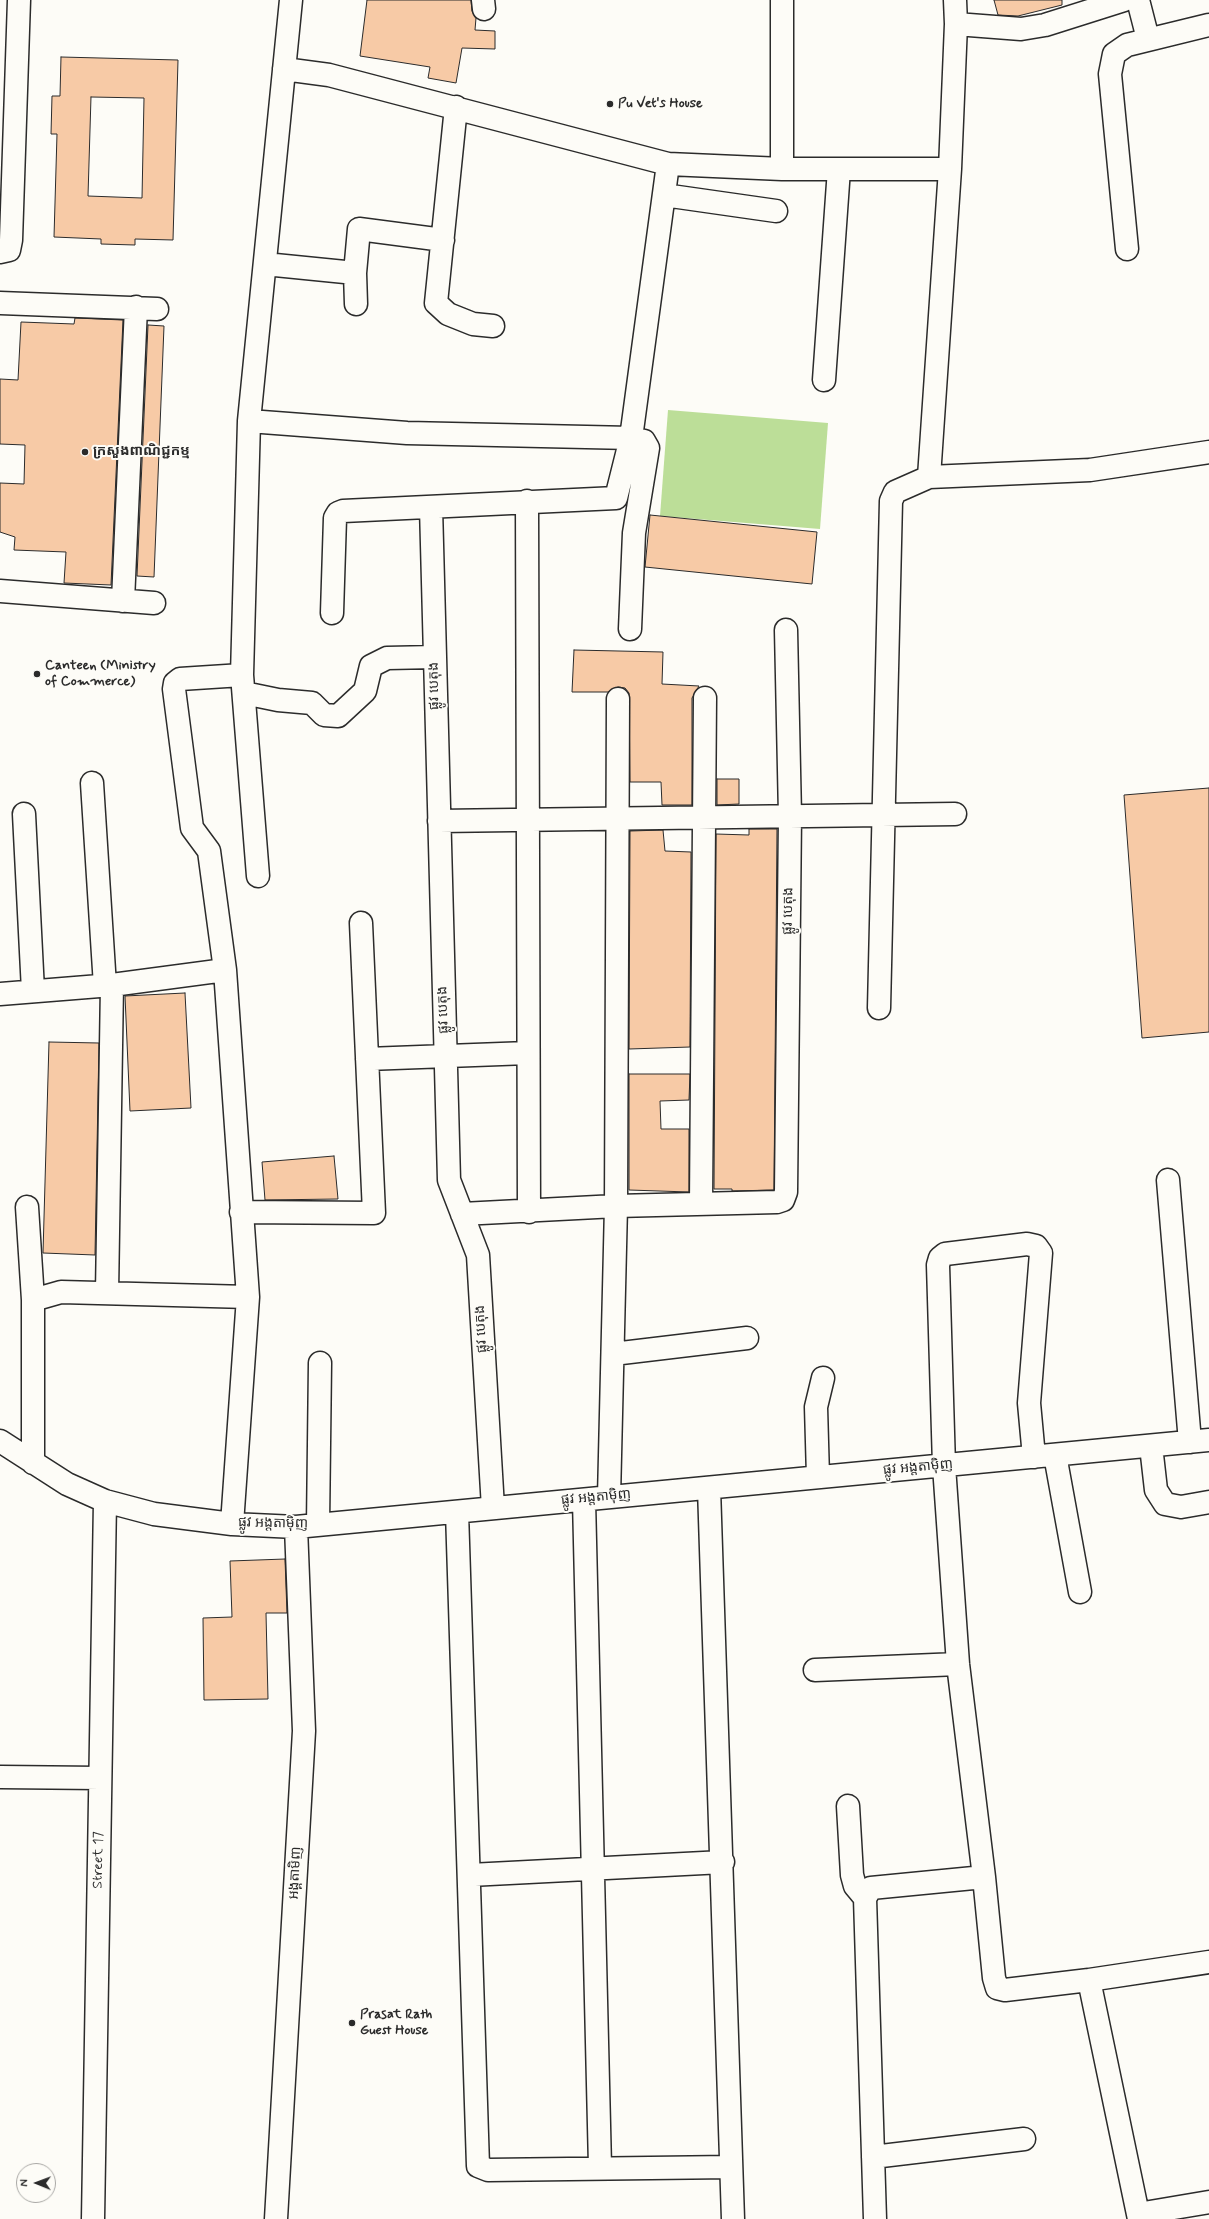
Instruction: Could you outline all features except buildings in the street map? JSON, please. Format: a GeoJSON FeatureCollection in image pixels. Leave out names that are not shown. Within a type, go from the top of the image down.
{"type":"FeatureCollection","features":[{"type":"Feature","properties":{"kind":"street"},"geometry":{"type":"LineString","coordinates":[[0,252],[9,250],[11,240],[19,0]]}},
{"type":"Feature","properties":{"kind":"street"},"geometry":{"type":"LineString","coordinates":[[258,876],[243,684],[249,421],[291,0]]}},
{"type":"Feature","properties":{"kind":"street"},"geometry":{"type":"LineString","coordinates":[[782,0],[782,169]]}},
{"type":"Feature","properties":{"kind":"street"},"geometry":{"type":"LineString","coordinates":[[929,477],[950,169],[956,24],[955,0]]}},
{"type":"Feature","properties":{"kind":"street"},"geometry":{"type":"LineString","coordinates":[[956,24],[1021,29],[1045,25],[1124,0]]}},
{"type":"Feature","properties":{"kind":"street"},"geometry":{"type":"LineString","coordinates":[[1138,0],[1148,39]]}},
{"type":"Feature","properties":{"kind":"street"},"geometry":{"type":"LineString","coordinates":[[1127,249],[1110,74],[1114,54],[1127,45],[1209,25]]}},
{"type":"Feature","properties":{"kind":"street"},"geometry":{"type":"LineString","coordinates":[[284,69],[329,74],[668,164],[782,169],[950,169]]}},
{"type":"Feature","properties":{"kind":"street"},"geometry":{"type":"LineString","coordinates":[[456,107],[436,303],[448,314],[473,324],[493,326]]}},
{"type":"Feature","properties":{"kind":"street"},"geometry":{"type":"LineString","coordinates":[[332,613],[335,518],[338,513],[343,511],[431,506],[527,501],[613,500],[616,498],[631,438],[668,164]]}},
{"type":"Feature","properties":{"kind":"street"},"geometry":{"type":"LineString","coordinates":[[824,380],[839,169]]}},
{"type":"Feature","properties":{"kind":"street"},"geometry":{"type":"LineString","coordinates":[[664,195],[776,211]]}},
{"type":"Feature","properties":{"kind":"street"},"geometry":{"type":"LineString","coordinates":[[356,304],[355,273],[359,229],[443,240]]}},
{"type":"Feature","properties":{"kind":"street"},"geometry":{"type":"LineString","coordinates":[[265,264],[355,273]]}},
{"type":"Feature","properties":{"kind":"street"},"geometry":{"type":"LineString","coordinates":[[0,303],[147,308],[123,601]]}},
{"type":"Feature","properties":{"kind":"street"},"geometry":{"type":"LineString","coordinates":[[249,421],[408,433],[631,438],[644,441],[648,448],[634,533],[630,628]]}},
{"type":"Feature","properties":{"kind":"street"},"geometry":{"type":"LineString","coordinates":[[879,1008],[891,501],[895,492],[929,477],[1090,470],[1209,452]]}},
{"type":"Feature","properties":{"kind":"street"},"geometry":{"type":"LineString","coordinates":[[527,501],[529,1212]]}},
{"type":"Feature","properties":{"kind":"street","name":"ផ្លូវ បេតុង"},"geometry":{"type":"LineString","coordinates":[[431,506],[449,1180],[478,1255],[493,1508]]}},
{"type":"Feature","properties":{"kind":"street"},"geometry":{"type":"LineString","coordinates":[[0,591],[154,603]]}},
{"type":"Feature","properties":{"kind":"street","name":"ផ្លូវ បេតុង"},"geometry":{"type":"LineString","coordinates":[[701,1203],[777,1202],[783,1200],[786,1192],[790,816],[786,630]]}},
{"type":"Feature","properties":{"kind":"street"},"geometry":{"type":"LineString","coordinates":[[232,1524],[248,1297],[225,970],[208,851],[192,828],[174,689],[175,683],[180,679],[243,684],[278,700],[312,704],[324,715],[338,716],[365,691],[371,666],[387,658],[435,657]]}},
{"type":"Feature","properties":{"kind":"street"},"geometry":{"type":"LineString","coordinates":[[462,1214],[701,1203],[705,698]]}},
{"type":"Feature","properties":{"kind":"street"},"geometry":{"type":"LineString","coordinates":[[609,1497],[616,1206],[618,699]]}},
{"type":"Feature","properties":{"kind":"street"},"geometry":{"type":"LineString","coordinates":[[92,783],[109,986],[107,1293]]}},
{"type":"Feature","properties":{"kind":"street"},"geometry":{"type":"LineString","coordinates":[[24,814],[33,992]]}},
{"type":"Feature","properties":{"kind":"street"},"geometry":{"type":"LineString","coordinates":[[439,821],[955,814]]}},
{"type":"Feature","properties":{"kind":"street"},"geometry":{"type":"LineString","coordinates":[[241,1212],[374,1213],[361,923]]}},
{"type":"Feature","properties":{"kind":"street"},"geometry":{"type":"LineString","coordinates":[[0,994],[109,986],[225,970]]}},
{"type":"Feature","properties":{"kind":"street"},"geometry":{"type":"LineString","coordinates":[[367,1059],[528,1053]]}},
{"type":"Feature","properties":{"kind":"street"},"geometry":{"type":"LineString","coordinates":[[1168,1180],[1185,1366],[1199,1441]]}},
{"type":"Feature","properties":{"kind":"street"},"geometry":{"type":"LineString","coordinates":[[27,1207],[33,1300],[32,1463]]}},
{"type":"Feature","properties":{"kind":"street"},"geometry":{"type":"LineString","coordinates":[[1080,1592],[1030,1396],[1041,1253],[1036,1246],[1027,1244],[945,1254],[940,1258],[938,1265],[944,1466],[958,1664],[996,1988],[1005,1990],[1089,1980],[1209,1962]]}},
{"type":"Feature","properties":{"kind":"street"},"geometry":{"type":"LineString","coordinates":[[33,1300],[61,1292],[248,1297]]}},
{"type":"Feature","properties":{"kind":"street"},"geometry":{"type":"LineString","coordinates":[[613,1354],[747,1338]]}},
{"type":"Feature","properties":{"kind":"street"},"geometry":{"type":"LineString","coordinates":[[318,1525],[320,1363]]}},
{"type":"Feature","properties":{"kind":"street"},"geometry":{"type":"LineString","coordinates":[[818,1478],[816,1407],[823,1378]]}},
{"type":"Feature","properties":{"kind":"street","name":"ផ្លូវ អង្តតាម៉ិញ"},"geometry":{"type":"LineString","coordinates":[[0,1441],[32,1463],[67,1484],[105,1501],[154,1514],[232,1524],[296,1527],[1199,1441]]}},
{"type":"Feature","properties":{"kind":"street"},"geometry":{"type":"LineString","coordinates":[[1150,1446],[1156,1490],[1165,1504],[1181,1507],[1209,1502]]}},
{"type":"Feature","properties":{"kind":"street"},"geometry":{"type":"LineString","coordinates":[[709,1488],[733,2219]]}},
{"type":"Feature","properties":{"kind":"street"},"geometry":{"type":"LineString","coordinates":[[584,1500],[600,2167]]}},
{"type":"Feature","properties":{"kind":"street","name":"Street 17"},"geometry":{"type":"LineString","coordinates":[[93,2219],[105,1501]]}},
{"type":"Feature","properties":{"kind":"street"},"geometry":{"type":"LineString","coordinates":[[457,1512],[470,1875],[476,2155],[478,2166],[488,2170],[600,2167],[731,2167]]}},
{"type":"Feature","properties":{"kind":"street","name":"អង្គតាមិញ"},"geometry":{"type":"LineString","coordinates":[[276,2219],[304,1731],[296,1527]]}},
{"type":"Feature","properties":{"kind":"street"},"geometry":{"type":"LineString","coordinates":[[815,1670],[958,1664]]}},
{"type":"Feature","properties":{"kind":"street"},"geometry":{"type":"LineString","coordinates":[[0,1777],[100,1778]]}},
{"type":"Feature","properties":{"kind":"street"},"geometry":{"type":"LineString","coordinates":[[848,1806],[852,1875],[855,1886],[865,1898]]}},
{"type":"Feature","properties":{"kind":"street"},"geometry":{"type":"LineString","coordinates":[[470,1875],[722,1862]]}},
{"type":"Feature","properties":{"kind":"street"},"geometry":{"type":"LineString","coordinates":[[875,2219],[865,1898],[871,1888],[984,1876]]}},
{"type":"Feature","properties":{"kind":"street"},"geometry":{"type":"LineString","coordinates":[[1089,1980],[1138,2216],[1209,2202]]}},
{"type":"Feature","properties":{"kind":"street"},"geometry":{"type":"LineString","coordinates":[[873,2157],[1024,2139]]}},
{"type":"Feature","properties":{"kind":"green space"},"geometry":{"type":"Polygon","coordinates":[[[668,410],[828,423],[820,529],[660,516],[668,410]]]}},
{"type":"Feature","properties":{"kind":"place","name":"Pu Vet's House"},"geometry":{"type":"Point","coordinates":[610,104]}},
{"type":"Feature","properties":{"kind":"place","name":"ក្រសួងពាណិជ្ជកម្ម"},"geometry":{"type":"Point","coordinates":[85,452]}},
{"type":"Feature","properties":{"kind":"place","name":"Canteen (Ministry of Commerce)"},"geometry":{"type":"Point","coordinates":[37,674]}},
{"type":"Feature","properties":{"kind":"place","name":"Prasat Rath Guest House"},"geometry":{"type":"Point","coordinates":[352,2023]}}]}
